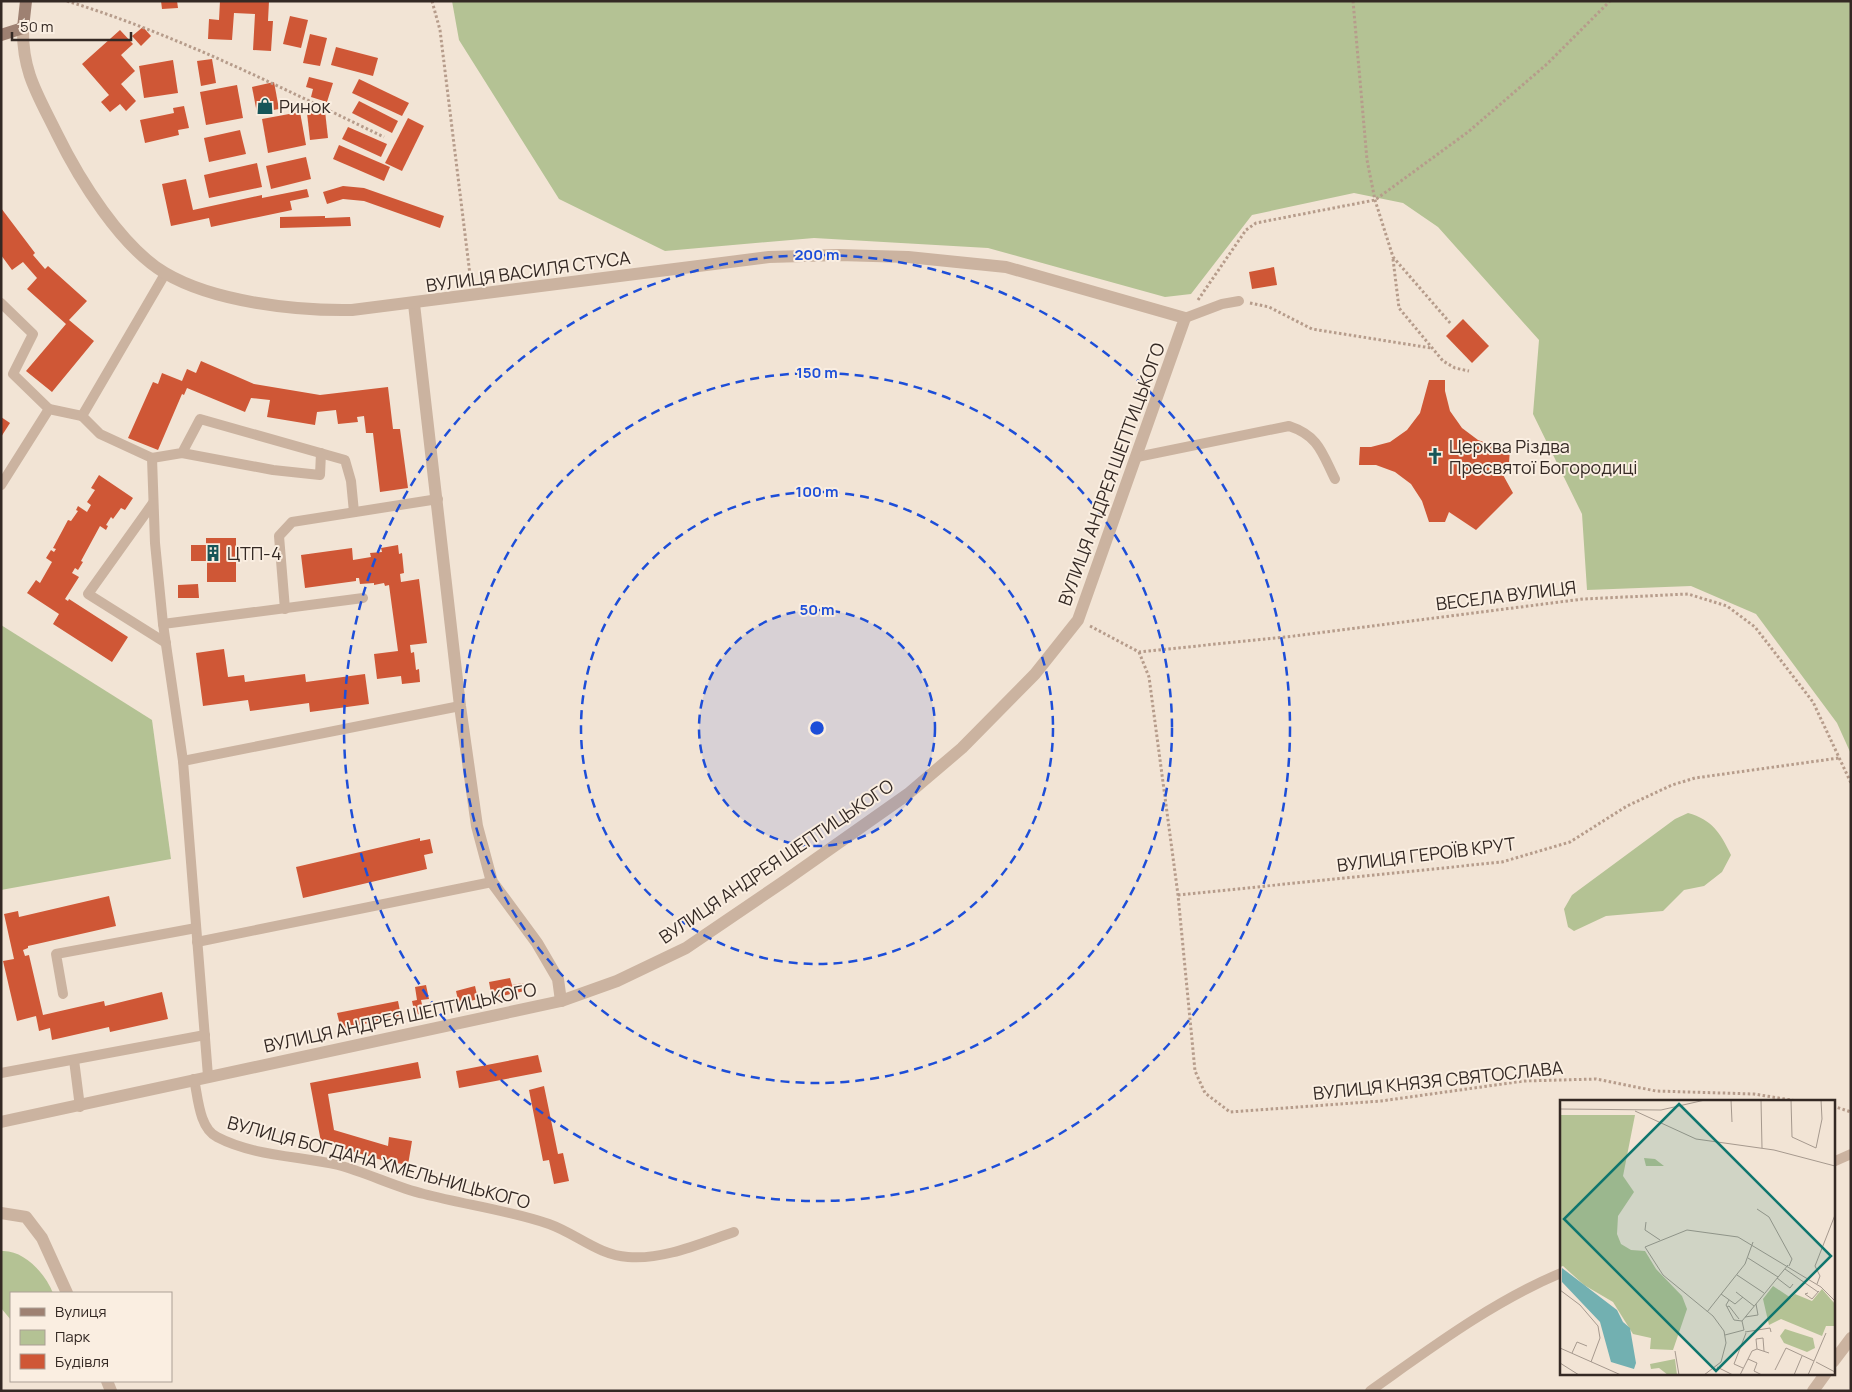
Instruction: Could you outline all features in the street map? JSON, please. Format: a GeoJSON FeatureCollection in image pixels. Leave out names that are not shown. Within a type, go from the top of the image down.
{"type":"FeatureCollection","features":[{"type":"Feature","properties":{"kind":"street"},"geometry":{"type":"LineString","coordinates":[[1,34],[23,28],[26,1]]}},
{"type":"Feature","properties":{"kind":"street","name":"ВУЛИЦЯ ВАСИЛЯ СТУСА"},"geometry":{"type":"LineString","coordinates":[[23,28],[25,63],[64,148],[114,225],[140,254],[165,274],[202,290],[269,306],[312,311],[352,310],[414,304],[472,294],[769,257],[839,255],[908,257],[1006,266],[1176,317],[1186,318]]}},
{"type":"Feature","properties":{"kind":"street"},"geometry":{"type":"LineString","coordinates":[[414,304],[438,499],[460,706],[477,826],[492,882],[537,943],[558,979],[561,1001]]}},
{"type":"Feature","properties":{"kind":"street","name":"ВУЛИЦЯ АНДРЕЯ ШЕПТИЦЬКОГО"},"geometry":{"type":"LineString","coordinates":[[1,1122],[561,1001],[617,981],[686,948],[908,794],[962,748],[1035,674],[1078,620],[1186,318]]}},
{"type":"Feature","properties":{"kind":"street"},"geometry":{"type":"LineString","coordinates":[[1,1213],[26,1218],[42,1238],[67,1292]]}},
{"type":"Feature","properties":{"kind":"street"},"geometry":{"type":"LineString","coordinates":[[1834,1361],[1851,1338]]}},
{"type":"Feature","properties":{"kind":"street"},"geometry":{"type":"LineString","coordinates":[[1813,1391],[1825,1374]]}},
{"type":"Feature","properties":{"kind":"lane"},"geometry":{"type":"LineString","coordinates":[[82,416],[165,274]]}},
{"type":"Feature","properties":{"kind":"lane"},"geometry":{"type":"LineString","coordinates":[[1186,318],[1222,304],[1239,301]]}},
{"type":"Feature","properties":{"kind":"lane"},"geometry":{"type":"LineString","coordinates":[[1,303],[33,334],[13,374],[49,409],[82,416],[100,434],[152,458],[182,453],[273,470],[320,475],[321,453]]}},
{"type":"Feature","properties":{"kind":"lane"},"geometry":{"type":"LineString","coordinates":[[1,485],[49,409]]}},
{"type":"Feature","properties":{"kind":"lane"},"geometry":{"type":"LineString","coordinates":[[182,453],[200,418],[344,460],[351,480],[354,512]]}},
{"type":"Feature","properties":{"kind":"lane"},"geometry":{"type":"LineString","coordinates":[[1137,457],[1289,426],[1304,431],[1317,443],[1335,479]]}},
{"type":"Feature","properties":{"kind":"lane"},"geometry":{"type":"LineString","coordinates":[[152,458],[153,503],[163,624],[183,760],[208,1076]]}},
{"type":"Feature","properties":{"kind":"lane"},"geometry":{"type":"LineString","coordinates":[[285,609],[279,536],[292,522],[438,499]]}},
{"type":"Feature","properties":{"kind":"lane"},"geometry":{"type":"LineString","coordinates":[[153,503],[88,594],[166,643]]}},
{"type":"Feature","properties":{"kind":"lane"},"geometry":{"type":"LineString","coordinates":[[163,624],[363,598]]}},
{"type":"Feature","properties":{"kind":"lane"},"geometry":{"type":"LineString","coordinates":[[183,760],[460,706]]}},
{"type":"Feature","properties":{"kind":"lane"},"geometry":{"type":"LineString","coordinates":[[197,942],[492,882]]}},
{"type":"Feature","properties":{"kind":"lane"},"geometry":{"type":"LineString","coordinates":[[63,994],[56,954],[196,928]]}},
{"type":"Feature","properties":{"kind":"lane"},"geometry":{"type":"LineString","coordinates":[[1,1074],[205,1035]]}},
{"type":"Feature","properties":{"kind":"lane"},"geometry":{"type":"LineString","coordinates":[[74,1060],[80,1106]]}},
{"type":"Feature","properties":{"kind":"lane","name":"ВУЛИЦЯ БОГДАНА ХМЕЛЬНИЦЬКОГО"},"geometry":{"type":"LineString","coordinates":[[194,1079],[205,1124],[209,1132],[218,1137],[252,1149],[339,1166],[426,1194],[514,1213],[551,1225],[614,1255],[640,1258],[663,1254],[734,1232]]}},
{"type":"Feature","properties":{"kind":"lane"},"geometry":{"type":"LineString","coordinates":[[1834,1162],[1851,1154]]}},
{"type":"Feature","properties":{"kind":"lane"},"geometry":{"type":"LineString","coordinates":[[1370,1391],[1439,1342],[1530,1286],[1560,1273]]}},
{"type":"Feature","properties":{"kind":"path"},"geometry":{"type":"LineString","coordinates":[[67,1],[111,15],[224,60],[384,137]]}},
{"type":"Feature","properties":{"kind":"path"},"geometry":{"type":"LineString","coordinates":[[432,1],[440,30],[472,294]]}},
{"type":"Feature","properties":{"kind":"path"},"geometry":{"type":"LineString","coordinates":[[1353,1],[1367,160],[1375,200],[1393,257],[1399,308],[1443,361],[1455,368],[1469,371]]}},
{"type":"Feature","properties":{"kind":"path"},"geometry":{"type":"LineString","coordinates":[[1186,318],[1246,230],[1256,222],[1375,200],[1468,132],[1547,64],[1610,1]]}},
{"type":"Feature","properties":{"kind":"path"},"geometry":{"type":"LineString","coordinates":[[1393,257],[1452,324]]}},
{"type":"Feature","properties":{"kind":"path"},"geometry":{"type":"LineString","coordinates":[[1239,301],[1269,307],[1312,329],[1431,348]]}},
{"type":"Feature","properties":{"kind":"path","name":"ВЕСЕЛА ВУЛИЦЯ"},"geometry":{"type":"LineString","coordinates":[[1139,652],[1294,636],[1583,599],[1688,594],[1727,606],[1755,627],[1813,702],[1851,783]]}},
{"type":"Feature","properties":{"kind":"path"},"geometry":{"type":"LineString","coordinates":[[1078,620],[1139,652],[1149,677],[1178,895]]}},
{"type":"Feature","properties":{"kind":"path","name":"ВУЛИЦЯ ГЕРОЇВ КРУТ"},"geometry":{"type":"LineString","coordinates":[[1178,895],[1502,862],[1570,842],[1627,806],[1672,785],[1696,778],[1839,758]]}},
{"type":"Feature","properties":{"kind":"path","name":"ВУЛИЦЯ КНЯЗЯ СВЯТОСЛАВА"},"geometry":{"type":"LineString","coordinates":[[1178,895],[1195,1071],[1205,1093],[1230,1112],[1381,1101],[1524,1081],[1596,1079],[1656,1091],[1754,1094],[1791,1100]]}},
{"type":"Feature","properties":{"kind":"path"},"geometry":{"type":"LineString","coordinates":[[1834,1106],[1851,1112]]}},
{"type":"Feature","properties":{"kind":"green space"},"geometry":{"type":"Polygon","coordinates":[[[452,1],[1851,1],[1851,754],[1837,723],[1756,614],[1691,586],[1587,590],[1582,514],[1533,414],[1539,340],[1438,227],[1403,203],[1354,193],[1252,215],[1191,294],[1165,297],[988,248],[814,238],[665,251],[559,199],[459,40],[452,1]]]}},
{"type":"Feature","properties":{"kind":"green space"},"geometry":{"type":"Polygon","coordinates":[[[1,625],[152,720],[171,859],[1,890],[1,625]]]}},
{"type":"Feature","properties":{"kind":"green space"},"geometry":{"type":"Polygon","coordinates":[[[1688,813],[1703,819],[1719,833],[1731,855],[1722,872],[1704,886],[1684,890],[1663,911],[1606,916],[1574,931],[1568,927],[1564,909],[1572,895],[1675,819],[1688,813]]]}},
{"type":"Feature","properties":{"kind":"green space"},"geometry":{"type":"Polygon","coordinates":[[[1,1251],[9,1251],[25,1258],[39,1270],[52,1292],[10,1292],[10,1319],[1,1308],[1,1251]]]}},
{"type":"Feature","properties":{"kind":"building"},"geometry":{"type":"Polygon","coordinates":[[[161,1],[177,1],[178,8],[162,9],[161,1]]]}},
{"type":"Feature","properties":{"kind":"building"},"geometry":{"type":"Polygon","coordinates":[[[220,1],[269,1],[268,21],[273,21],[271,51],[253,50],[255,14],[234,13],[232,40],[208,39],[209,19],[219,20],[220,1]]]}},
{"type":"Feature","properties":{"kind":"building"},"geometry":{"type":"Polygon","coordinates":[[[290,16],[308,20],[301,48],[283,44],[290,16]]]}},
{"type":"Feature","properties":{"kind":"building"},"geometry":{"type":"Polygon","coordinates":[[[143,27],[151,36],[141,46],[132,36],[143,27]]]}},
{"type":"Feature","properties":{"kind":"building"},"geometry":{"type":"Polygon","coordinates":[[[120,30],[133,44],[121,55],[135,71],[121,84],[136,101],[126,111],[120,104],[110,112],[101,102],[109,95],[82,64],[120,30]]]}},
{"type":"Feature","properties":{"kind":"building"},"geometry":{"type":"Polygon","coordinates":[[[310,34],[327,38],[320,66],[303,63],[310,34]]]}},
{"type":"Feature","properties":{"kind":"building"},"geometry":{"type":"Polygon","coordinates":[[[336,47],[378,58],[373,76],[331,65],[336,47]]]}},
{"type":"Feature","properties":{"kind":"building"},"geometry":{"type":"Polygon","coordinates":[[[212,59],[216,83],[201,86],[197,61],[212,59]]]}},
{"type":"Feature","properties":{"kind":"building"},"geometry":{"type":"Polygon","coordinates":[[[173,60],[178,93],[144,98],[139,66],[173,60]]]}},
{"type":"Feature","properties":{"kind":"building"},"geometry":{"type":"Polygon","coordinates":[[[309,77],[333,83],[327,102],[311,97],[313,89],[306,87],[309,77]]]}},
{"type":"Feature","properties":{"kind":"building"},"geometry":{"type":"Polygon","coordinates":[[[359,79],[409,103],[402,116],[352,93],[359,79]]]}},
{"type":"Feature","properties":{"kind":"building"},"geometry":{"type":"Polygon","coordinates":[[[274,82],[279,109],[257,113],[252,87],[274,82]]]}},
{"type":"Feature","properties":{"kind":"building"},"geometry":{"type":"Polygon","coordinates":[[[237,85],[243,118],[206,125],[200,92],[237,85]]]}},
{"type":"Feature","properties":{"kind":"building"},"geometry":{"type":"Polygon","coordinates":[[[359,101],[398,121],[392,133],[352,113],[359,101]]]}},
{"type":"Feature","properties":{"kind":"building"},"geometry":{"type":"Polygon","coordinates":[[[184,106],[189,128],[178,130],[179,135],[145,143],[140,120],[174,113],[173,108],[184,106]]]}},
{"type":"Feature","properties":{"kind":"building"},"geometry":{"type":"Polygon","coordinates":[[[325,111],[328,138],[310,140],[307,113],[325,111]]]}},
{"type":"Feature","properties":{"kind":"building"},"geometry":{"type":"Polygon","coordinates":[[[300,112],[306,145],[268,153],[262,119],[300,112]]]}},
{"type":"Feature","properties":{"kind":"building"},"geometry":{"type":"Polygon","coordinates":[[[408,118],[424,126],[402,171],[385,163],[408,118]]]}},
{"type":"Feature","properties":{"kind":"building"},"geometry":{"type":"Polygon","coordinates":[[[348,127],[387,144],[381,157],[342,139],[348,127]]]}},
{"type":"Feature","properties":{"kind":"building"},"geometry":{"type":"Polygon","coordinates":[[[240,130],[246,154],[209,162],[204,138],[240,130]]]}},
{"type":"Feature","properties":{"kind":"building"},"geometry":{"type":"Polygon","coordinates":[[[339,145],[390,167],[384,181],[333,159],[339,145]]]}},
{"type":"Feature","properties":{"kind":"building"},"geometry":{"type":"Polygon","coordinates":[[[306,157],[311,179],[271,189],[266,166],[306,157]]]}},
{"type":"Feature","properties":{"kind":"building"},"geometry":{"type":"Polygon","coordinates":[[[257,163],[262,187],[209,198],[204,175],[257,163]]]}},
{"type":"Feature","properties":{"kind":"building"},"geometry":{"type":"Polygon","coordinates":[[[186,179],[193,210],[262,195],[262,198],[307,189],[309,197],[290,201],[292,210],[211,227],[209,218],[171,226],[162,184],[186,179]]]}},
{"type":"Feature","properties":{"kind":"building"},"geometry":{"type":"Polygon","coordinates":[[[343,186],[364,188],[444,216],[440,228],[364,201],[343,199],[327,204],[323,192],[343,186]]]}},
{"type":"Feature","properties":{"kind":"building"},"geometry":{"type":"Polygon","coordinates":[[[1,208],[35,253],[33,255],[45,269],[48,266],[87,301],[69,320],[94,341],[52,392],[26,371],[66,324],[27,289],[37,278],[23,262],[12,270],[1,255],[1,208]]]}},
{"type":"Feature","properties":{"kind":"building"},"geometry":{"type":"Polygon","coordinates":[[[325,216],[325,218],[350,217],[351,226],[280,228],[280,217],[325,216]]]}},
{"type":"Feature","properties":{"kind":"building"},"geometry":{"type":"Polygon","coordinates":[[[1274,267],[1277,285],[1252,289],[1249,272],[1274,267]]]}},
{"type":"Feature","properties":{"kind":"building"},"geometry":{"type":"Polygon","coordinates":[[[1463,319],[1489,346],[1472,363],[1446,336],[1463,319]]]}},
{"type":"Feature","properties":{"kind":"building"},"geometry":{"type":"Polygon","coordinates":[[[201,361],[254,384],[320,395],[388,387],[393,429],[400,429],[408,488],[380,492],[373,433],[366,433],[364,416],[357,417],[358,422],[338,424],[336,410],[317,412],[315,425],[267,417],[270,400],[251,398],[245,412],[187,388],[184,395],[182,394],[158,450],[128,438],[153,382],[158,384],[162,373],[182,381],[187,369],[196,373],[201,361]]]}},
{"type":"Feature","properties":{"kind":"building","name":"Церква Різдва Пресвятої Богородиці"},"geometry":{"type":"Polygon","coordinates":[[[1429,380],[1445,380],[1445,391],[1450,411],[1462,428],[1478,440],[1498,447],[1510,447],[1509,464],[1497,464],[1513,493],[1476,530],[1449,512],[1445,522],[1429,522],[1422,501],[1411,484],[1395,472],[1376,465],[1359,465],[1360,447],[1371,447],[1390,442],[1407,430],[1420,413],[1429,380]]]}},
{"type":"Feature","properties":{"kind":"building"},"geometry":{"type":"Polygon","coordinates":[[[1,417],[10,423],[1,437],[1,417]]]}},
{"type":"Feature","properties":{"kind":"building"},"geometry":{"type":"Polygon","coordinates":[[[99,475],[133,498],[125,510],[121,508],[113,519],[111,517],[106,525],[108,526],[106,530],[100,526],[81,561],[83,562],[78,570],[75,568],[72,573],[79,577],[65,599],[68,601],[69,599],[128,637],[112,662],[53,624],[59,614],[27,593],[36,580],[40,583],[52,562],[46,558],[51,550],[54,552],[56,549],[53,548],[68,520],[71,521],[78,511],[76,510],[78,506],[87,512],[91,505],[87,502],[95,490],[91,488],[99,475]]]}},
{"type":"Feature","properties":{"kind":"building","name":"ЦТП-4"},"geometry":{"type":"Polygon","coordinates":[[[206,538],[236,538],[236,582],[207,582],[207,561],[191,561],[191,545],[206,545],[206,538]]]}},
{"type":"Feature","properties":{"kind":"building"},"geometry":{"type":"Polygon","coordinates":[[[398,545],[399,554],[402,553],[404,573],[400,574],[401,582],[419,579],[427,643],[410,645],[411,653],[414,652],[416,670],[419,669],[420,682],[402,684],[401,676],[377,679],[374,654],[398,651],[389,585],[385,586],[384,583],[374,585],[374,583],[360,584],[359,578],[356,578],[356,581],[305,588],[301,555],[352,548],[353,560],[371,557],[370,553],[382,552],[381,548],[398,545]]]}},
{"type":"Feature","properties":{"kind":"building"},"geometry":{"type":"Polygon","coordinates":[[[198,584],[199,598],[178,598],[178,585],[198,584]]]}},
{"type":"Feature","properties":{"kind":"building"},"geometry":{"type":"Polygon","coordinates":[[[224,649],[228,677],[244,675],[245,682],[305,674],[306,682],[365,674],[369,704],[310,712],[309,703],[250,711],[248,700],[203,706],[196,653],[224,649]]]}},
{"type":"Feature","properties":{"kind":"building"},"geometry":{"type":"Polygon","coordinates":[[[420,838],[420,841],[430,839],[433,853],[424,855],[427,869],[303,898],[296,867],[420,838]]]}},
{"type":"Feature","properties":{"kind":"building"},"geometry":{"type":"Polygon","coordinates":[[[109,896],[116,926],[28,946],[28,948],[23,950],[25,956],[29,955],[43,1015],[104,1001],[105,1006],[162,992],[168,1019],[110,1032],[109,1027],[52,1040],[50,1028],[39,1031],[36,1016],[17,1021],[3,961],[14,959],[4,914],[18,911],[19,917],[109,896]]]}},
{"type":"Feature","properties":{"kind":"building"},"geometry":{"type":"Polygon","coordinates":[[[510,978],[512,985],[523,983],[525,991],[492,998],[489,982],[510,978]]]}},
{"type":"Feature","properties":{"kind":"building"},"geometry":{"type":"Polygon","coordinates":[[[426,985],[429,999],[421,1000],[424,1013],[415,1015],[412,1001],[417,1000],[415,987],[426,985]]]}},
{"type":"Feature","properties":{"kind":"building"},"geometry":{"type":"Polygon","coordinates":[[[475,986],[478,999],[459,1004],[456,991],[475,986]]]}},
{"type":"Feature","properties":{"kind":"building"},"geometry":{"type":"Polygon","coordinates":[[[398,1001],[401,1016],[341,1029],[337,1013],[398,1001]]]}},
{"type":"Feature","properties":{"kind":"building"},"geometry":{"type":"Polygon","coordinates":[[[538,1055],[542,1072],[459,1088],[456,1071],[538,1055]]]}},
{"type":"Feature","properties":{"kind":"building"},"geometry":{"type":"Polygon","coordinates":[[[418,1062],[421,1078],[328,1094],[334,1130],[388,1146],[389,1137],[412,1141],[408,1165],[385,1161],[321,1142],[310,1083],[418,1062]]]}},
{"type":"Feature","properties":{"kind":"building"},"geometry":{"type":"Polygon","coordinates":[[[544,1086],[558,1154],[563,1153],[569,1181],[554,1184],[549,1160],[543,1161],[529,1090],[544,1086]]]}},
{"type":"Feature","properties":{"kind":"place","name":"Ринок"},"geometry":{"type":"Point","coordinates":[265,106]}},
{"type":"Feature","properties":{"kind":"place","name":"Церква Різдва Пресвятої Богородиці"},"geometry":{"type":"Point","coordinates":[1435,456]}},
{"type":"Feature","properties":{"kind":"place","name":"ЦТП-4"},"geometry":{"type":"Point","coordinates":[213,553]}}]}
